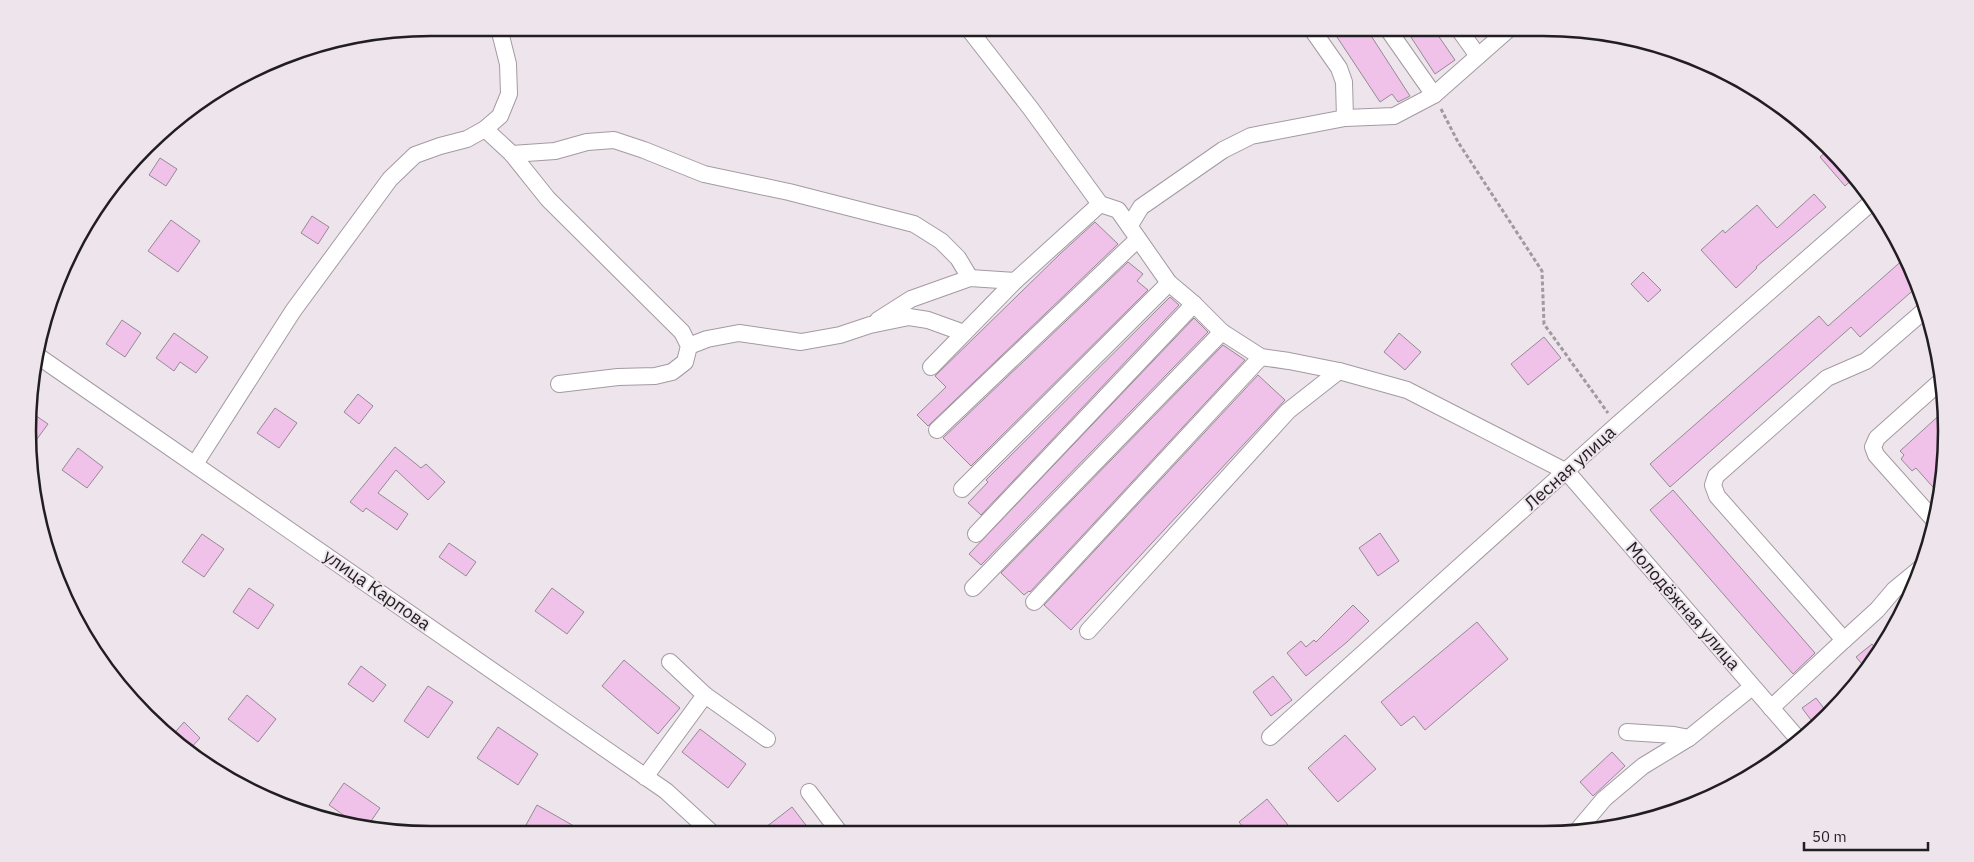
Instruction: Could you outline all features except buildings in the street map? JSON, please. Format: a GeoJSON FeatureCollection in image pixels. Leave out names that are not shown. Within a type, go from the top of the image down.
{"type":"FeatureCollection","features":[{"type":"Feature","properties":{"kind":"street"},"geometry":{"type":"LineString","coordinates":[[195,464],[293,311],[390,180],[415,156],[440,146],[467,139],[484,129],[500,116],[509,94],[508,64],[502,36]]}},
{"type":"Feature","properties":{"kind":"street"},"geometry":{"type":"LineString","coordinates":[[974,36],[1031,109],[1100,204],[1118,210],[1169,283],[1194,304],[1222,332],[1261,357],[1339,371],[1407,390],[1567,472]]}},
{"type":"Feature","properties":{"kind":"street"},"geometry":{"type":"LineString","coordinates":[[1317,36],[1342,75],[1344,82],[1345,118]]}},
{"type":"Feature","properties":{"kind":"street"},"geometry":{"type":"LineString","coordinates":[[1393,36],[1434,95]]}},
{"type":"Feature","properties":{"kind":"street"},"geometry":{"type":"LineString","coordinates":[[1464,36],[1478,56]]}},
{"type":"Feature","properties":{"kind":"street"},"geometry":{"type":"LineString","coordinates":[[937,430],[1134,232],[1141,207],[1223,150],[1251,136],[1345,118],[1394,116],[1434,95],[1501,36]]}},
{"type":"Feature","properties":{"kind":"street"},"geometry":{"type":"LineString","coordinates":[[484,129],[512,154],[548,199],[682,332],[689,346],[685,362],[672,372],[655,376],[618,377],[559,384]]}},
{"type":"Feature","properties":{"kind":"street"},"geometry":{"type":"LineString","coordinates":[[512,154],[555,151],[587,142],[614,140],[704,174],[789,192],[914,224],[941,241],[958,258],[970,278]]}},
{"type":"Feature","properties":{"kind":"street"},"geometry":{"type":"LineString","coordinates":[[931,366],[1016,282],[1100,204]]}},
{"type":"Feature","properties":{"kind":"street","name":"Лесная улица"},"geometry":{"type":"LineString","coordinates":[[1270,736],[1567,472],[1617,425],[1867,206]]}},
{"type":"Feature","properties":{"kind":"street"},"geometry":{"type":"LineString","coordinates":[[870,325],[911,299],[970,278],[1016,282]]}},
{"type":"Feature","properties":{"kind":"street"},"geometry":{"type":"LineString","coordinates":[[962,489],[1169,283]]}},
{"type":"Feature","properties":{"kind":"street"},"geometry":{"type":"LineString","coordinates":[[976,534],[1194,304]]}},
{"type":"Feature","properties":{"kind":"street"},"geometry":{"type":"LineString","coordinates":[[1844,640],[1717,496],[1713,485],[1716,476],[1827,378],[1866,361],[1920,314]]}},
{"type":"Feature","properties":{"kind":"street"},"geometry":{"type":"LineString","coordinates":[[689,346],[707,339],[739,333],[801,342],[840,335],[870,325],[909,317],[928,320],[964,333]]}},
{"type":"Feature","properties":{"kind":"street"},"geometry":{"type":"LineString","coordinates":[[973,588],[1222,332]]}},
{"type":"Feature","properties":{"kind":"street"},"geometry":{"type":"LineString","coordinates":[[1034,602],[1261,357]]}},
{"type":"Feature","properties":{"kind":"street","name":"улица Карпова"},"geometry":{"type":"LineString","coordinates":[[43,360],[666,791],[704,826]]}},
{"type":"Feature","properties":{"kind":"street"},"geometry":{"type":"LineString","coordinates":[[1088,632],[1288,411],[1339,371]]}},
{"type":"Feature","properties":{"kind":"street"},"geometry":{"type":"LineString","coordinates":[[1929,514],[1876,455],[1873,447],[1877,438],[1935,386]]}},
{"type":"Feature","properties":{"kind":"street","name":"Молодёжная улица"},"geometry":{"type":"LineString","coordinates":[[1567,472],[1794,735]]}},
{"type":"Feature","properties":{"kind":"street"},"geometry":{"type":"LineString","coordinates":[[1771,708],[1910,577]]}},
{"type":"Feature","properties":{"kind":"street"},"geometry":{"type":"LineString","coordinates":[[670,662],[705,694],[767,739]]}},
{"type":"Feature","properties":{"kind":"street"},"geometry":{"type":"LineString","coordinates":[[1583,823],[1604,798],[1643,766],[1689,738],[1752,687]]}},
{"type":"Feature","properties":{"kind":"street"},"geometry":{"type":"LineString","coordinates":[[645,777],[705,694]]}},
{"type":"Feature","properties":{"kind":"street"},"geometry":{"type":"LineString","coordinates":[[1627,732],[1674,735],[1689,738]]}},
{"type":"Feature","properties":{"kind":"street"},"geometry":{"type":"LineString","coordinates":[[809,792],[835,826]]}},
{"type":"Feature","properties":{"kind":"path"},"geometry":{"type":"LineString","coordinates":[[1434,95],[1458,142],[1542,271],[1544,324],[1617,425]]}}]}
